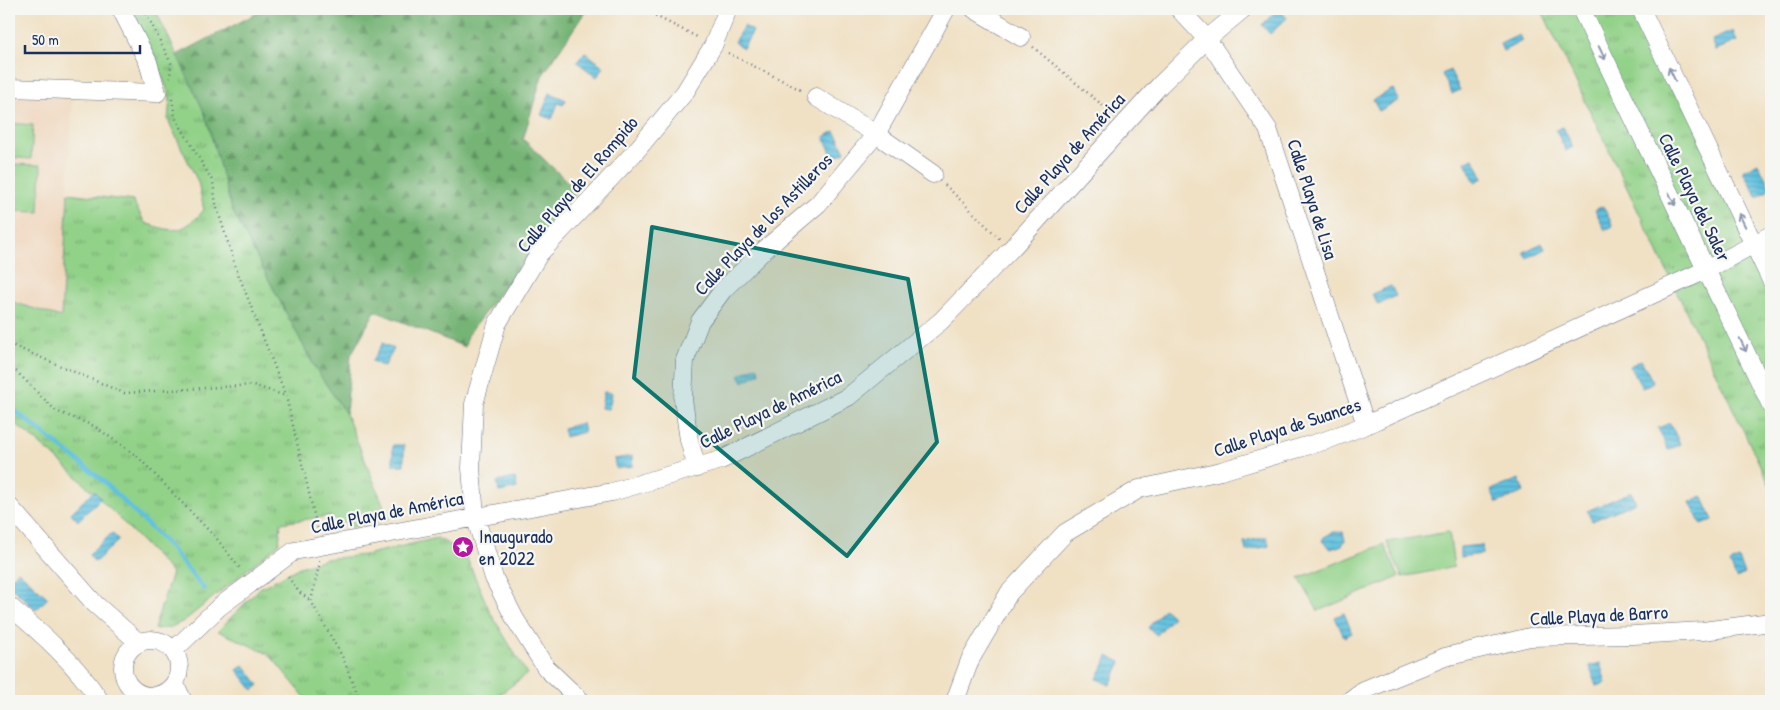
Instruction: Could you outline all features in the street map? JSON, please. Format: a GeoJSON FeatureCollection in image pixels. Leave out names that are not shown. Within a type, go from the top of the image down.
{"type":"FeatureCollection","features":[{"type":"Feature","properties":{"kind":"street"},"geometry":{"type":"LineString","coordinates":[[9,88],[164,94],[121,9]]}},
{"type":"Feature","properties":{"kind":"street","name":"Calle Playa de El Rompido"},"geometry":{"type":"LineString","coordinates":[[581,701],[546,668],[515,619],[494,578],[475,516],[471,468],[474,404],[497,324],[540,254],[636,151],[684,92],[713,46],[728,9]]}},
{"type":"Feature","properties":{"kind":"street","name":"Calle Playa de los Astilleros"},"geometry":{"type":"LineString","coordinates":[[697,468],[689,440],[683,399],[684,360],[700,321],[730,284],[763,251],[818,204],[876,134],[946,9]]}},
{"type":"Feature","properties":{"kind":"street"},"geometry":{"type":"LineString","coordinates":[[974,9],[1021,37]]}},
{"type":"Feature","properties":{"kind":"street","name":"Calle Playa de Lisa"},"geometry":{"type":"LineString","coordinates":[[1179,9],[1207,39],[1268,129],[1366,425]]}},
{"type":"Feature","properties":{"kind":"street","name":"Calle Playa de América"},"geometry":{"type":"LineString","coordinates":[[174,650],[220,607],[294,551],[612,492],[721,460],[848,397],[941,321],[1011,249],[1124,123],[1207,39],[1244,9]]}},
{"type":"Feature","properties":{"kind":"street","name":"Calle Playa del Saler"},"geometry":{"type":"LineString","coordinates":[[1580,9],[1771,405]]}},
{"type":"Feature","properties":{"kind":"street","name":"Calle Playa del Saler"},"geometry":{"type":"LineString","coordinates":[[1641,9],[1771,280]]}},
{"type":"Feature","properties":{"kind":"street"},"geometry":{"type":"LineString","coordinates":[[816,97],[876,134],[933,174]]}},
{"type":"Feature","properties":{"kind":"street","name":"Calle Playa de Suances"},"geometry":{"type":"LineString","coordinates":[[955,701],[970,660],[1009,593],[1065,534],[1139,489],[1221,471],[1328,440],[1366,425],[1706,270],[1771,235]]}},
{"type":"Feature","properties":{"kind":"street"},"geometry":{"type":"LineString","coordinates":[[9,506],[95,604],[138,642]]}},
{"type":"Feature","properties":{"kind":"street"},"geometry":{"type":"LineString","coordinates":[[9,606],[30,623],[84,677],[100,701]]}},
{"type":"Feature","properties":{"kind":"street","name":"Calle Playa de Barro"},"geometry":{"type":"LineString","coordinates":[[1349,701],[1364,690],[1446,657],[1530,637],[1633,635],[1703,631],[1771,622]]}},
{"type":"Feature","properties":{"kind":"street"},"geometry":{"type":"LineString","coordinates":[[157,640],[174,650],[180,667],[175,684],[162,696],[144,697],[129,688],[122,672],[125,655],[138,642],[157,640]]}},
{"type":"Feature","properties":{"kind":"street"},"geometry":{"type":"LineString","coordinates":[[175,684],[183,701]]}},
{"type":"Feature","properties":{"kind":"path"},"geometry":{"type":"LineString","coordinates":[[144,9],[171,63],[170,79]]}},
{"type":"Feature","properties":{"kind":"path"},"geometry":{"type":"LineString","coordinates":[[1021,37],[1124,123]]}},
{"type":"Feature","properties":{"kind":"path"},"geometry":{"type":"LineString","coordinates":[[164,94],[175,117],[213,182],[216,205],[236,268],[286,396],[316,516],[321,547],[320,570],[311,601]]}},
{"type":"Feature","properties":{"kind":"path"},"geometry":{"type":"LineString","coordinates":[[933,174],[1011,249]]}},
{"type":"Feature","properties":{"kind":"path"},"geometry":{"type":"LineString","coordinates":[[9,344],[124,393],[253,385],[286,396]]}},
{"type":"Feature","properties":{"kind":"path"},"geometry":{"type":"LineString","coordinates":[[9,364],[56,411],[94,426],[137,456],[217,539],[252,583]]}},
{"type":"Feature","properties":{"kind":"path"},"geometry":{"type":"LineString","coordinates":[[278,563],[299,592],[311,601],[343,658],[360,701]]}},
{"type":"Feature","properties":{"kind":"highlighted area"},"geometry":{"type":"Polygon","coordinates":[[[652,227],[908,279],[937,442],[847,556],[634,378],[652,227]]]}},
{"type":"Feature","properties":{"kind":"shaded area"},"geometry":{"type":"Polygon","coordinates":[[[9,88],[73,91],[61,318],[9,302],[9,88]]]}},
{"type":"Feature","properties":{"kind":"green space"},"geometry":{"type":"Polygon","coordinates":[[[129,9],[155,9],[205,114],[232,210],[315,368],[346,414],[389,519],[352,527],[328,516],[281,523],[279,544],[184,621],[169,628],[154,629],[172,573],[73,473],[9,419],[9,301],[61,317],[68,193],[133,201],[145,223],[171,230],[190,224],[204,210],[198,182],[168,120],[170,98],[158,64],[129,9]]]}},
{"type":"Feature","properties":{"kind":"green space"},"geometry":{"type":"Polygon","coordinates":[[[265,9],[587,9],[542,76],[523,139],[577,191],[467,336],[465,347],[375,311],[351,355],[346,414],[315,368],[232,210],[205,114],[175,56],[265,9]]]}},
{"type":"Feature","properties":{"kind":"green space"},"geometry":{"type":"Polygon","coordinates":[[[1541,9],[1644,9],[1771,273],[1771,488],[1541,9]]]}},
{"type":"Feature","properties":{"kind":"green space"},"geometry":{"type":"Polygon","coordinates":[[[9,123],[33,125],[31,159],[9,157],[9,123]]]}},
{"type":"Feature","properties":{"kind":"green space"},"geometry":{"type":"Polygon","coordinates":[[[9,164],[41,165],[39,212],[9,211],[9,164]]]}},
{"type":"Feature","properties":{"kind":"green space"},"geometry":{"type":"Polygon","coordinates":[[[1449,532],[1454,567],[1402,577],[1387,542],[1449,532]]]}},
{"type":"Feature","properties":{"kind":"green space"},"geometry":{"type":"Polygon","coordinates":[[[437,538],[464,552],[490,612],[527,674],[491,701],[308,701],[269,654],[218,631],[260,588],[300,567],[325,559],[365,555],[437,538]]]}},
{"type":"Feature","properties":{"kind":"green space"},"geometry":{"type":"Polygon","coordinates":[[[1384,544],[1399,577],[1318,611],[1299,578],[1384,544]]]}},
{"type":"Feature","properties":{"kind":"water"},"geometry":{"type":"Polygon","coordinates":[[[1279,9],[1287,18],[1270,34],[1262,25],[1279,9]]]}},
{"type":"Feature","properties":{"kind":"water"},"geometry":{"type":"Polygon","coordinates":[[[744,26],[753,31],[743,48],[734,42],[744,26]]]}},
{"type":"Feature","properties":{"kind":"water"},"geometry":{"type":"Polygon","coordinates":[[[1733,31],[1737,41],[1716,50],[1712,40],[1733,31]]]}},
{"type":"Feature","properties":{"kind":"water"},"geometry":{"type":"Polygon","coordinates":[[[1519,35],[1522,41],[1503,51],[1500,44],[1519,35]]]}},
{"type":"Feature","properties":{"kind":"water"},"geometry":{"type":"Polygon","coordinates":[[[585,52],[604,67],[597,77],[577,62],[585,52]]]}},
{"type":"Feature","properties":{"kind":"water"},"geometry":{"type":"Polygon","coordinates":[[[1450,70],[1460,90],[1452,94],[1442,74],[1450,70]]]}},
{"type":"Feature","properties":{"kind":"water"},"geometry":{"type":"Polygon","coordinates":[[[1393,89],[1399,100],[1379,111],[1373,100],[1393,89]]]}},
{"type":"Feature","properties":{"kind":"water"},"geometry":{"type":"Polygon","coordinates":[[[550,93],[566,100],[563,105],[558,103],[552,119],[541,115],[550,93]]]}},
{"type":"Feature","properties":{"kind":"water"},"geometry":{"type":"Polygon","coordinates":[[[1563,127],[1573,147],[1566,151],[1556,130],[1563,127]]]}},
{"type":"Feature","properties":{"kind":"water"},"geometry":{"type":"Polygon","coordinates":[[[835,131],[845,152],[833,157],[824,137],[835,131]]]}},
{"type":"Feature","properties":{"kind":"water"},"geometry":{"type":"Polygon","coordinates":[[[1473,158],[1483,178],[1475,182],[1465,162],[1473,158]]]}},
{"type":"Feature","properties":{"kind":"water"},"geometry":{"type":"Polygon","coordinates":[[[1758,163],[1771,189],[1757,197],[1743,171],[1758,163]]]}},
{"type":"Feature","properties":{"kind":"water"},"geometry":{"type":"Polygon","coordinates":[[[1603,206],[1613,226],[1605,230],[1595,210],[1603,206]]]}},
{"type":"Feature","properties":{"kind":"water"},"geometry":{"type":"Polygon","coordinates":[[[1542,243],[1545,249],[1527,258],[1524,252],[1542,243]]]}},
{"type":"Feature","properties":{"kind":"water"},"geometry":{"type":"Polygon","coordinates":[[[1391,286],[1396,296],[1378,305],[1372,294],[1391,286]]]}},
{"type":"Feature","properties":{"kind":"water"},"geometry":{"type":"Polygon","coordinates":[[[383,343],[394,349],[384,367],[372,361],[383,343]]]}},
{"type":"Feature","properties":{"kind":"water"},"geometry":{"type":"Polygon","coordinates":[[[1641,360],[1653,382],[1642,388],[1630,366],[1641,360]]]}},
{"type":"Feature","properties":{"kind":"water"},"geometry":{"type":"Polygon","coordinates":[[[757,366],[760,373],[743,382],[739,375],[757,366]]]}},
{"type":"Feature","properties":{"kind":"water"},"geometry":{"type":"Polygon","coordinates":[[[604,392],[612,393],[609,409],[601,408],[604,392]]]}},
{"type":"Feature","properties":{"kind":"water"},"geometry":{"type":"Polygon","coordinates":[[[582,423],[584,432],[565,437],[563,428],[582,423]]]}},
{"type":"Feature","properties":{"kind":"water"},"geometry":{"type":"Polygon","coordinates":[[[1670,423],[1680,444],[1668,450],[1658,428],[1670,423]]]}},
{"type":"Feature","properties":{"kind":"water"},"geometry":{"type":"Polygon","coordinates":[[[393,445],[404,445],[404,465],[393,465],[393,445]]]}},
{"type":"Feature","properties":{"kind":"water"},"geometry":{"type":"Polygon","coordinates":[[[632,456],[633,466],[616,469],[614,459],[632,456]]]}},
{"type":"Feature","properties":{"kind":"water"},"geometry":{"type":"Polygon","coordinates":[[[515,478],[517,488],[499,492],[497,482],[515,478]]]}},
{"type":"Feature","properties":{"kind":"water"},"geometry":{"type":"Polygon","coordinates":[[[1519,479],[1524,492],[1497,503],[1491,490],[1519,479]]]}},
{"type":"Feature","properties":{"kind":"water"},"geometry":{"type":"Polygon","coordinates":[[[94,491],[101,498],[78,521],[71,513],[94,491]]]}},
{"type":"Feature","properties":{"kind":"water"},"geometry":{"type":"Polygon","coordinates":[[[1631,492],[1636,502],[1592,521],[1587,511],[1631,492]]]}},
{"type":"Feature","properties":{"kind":"water"},"geometry":{"type":"Polygon","coordinates":[[[1702,496],[1713,520],[1701,525],[1690,502],[1702,496]]]}},
{"type":"Feature","properties":{"kind":"water"},"geometry":{"type":"Polygon","coordinates":[[[1334,532],[1343,532],[1345,541],[1342,545],[1331,549],[1322,541],[1324,537],[1334,532]]]}},
{"type":"Feature","properties":{"kind":"water"},"geometry":{"type":"Polygon","coordinates":[[[112,533],[119,540],[95,562],[89,555],[112,533]]]}},
{"type":"Feature","properties":{"kind":"water"},"geometry":{"type":"Polygon","coordinates":[[[1267,537],[1269,546],[1246,551],[1244,542],[1267,537]]]}},
{"type":"Feature","properties":{"kind":"water"},"geometry":{"type":"Polygon","coordinates":[[[1482,545],[1483,554],[1460,557],[1460,547],[1482,545]]]}},
{"type":"Feature","properties":{"kind":"water"},"geometry":{"type":"Polygon","coordinates":[[[1739,559],[1745,574],[1736,578],[1730,563],[1739,559]]]}},
{"type":"Feature","properties":{"kind":"water"},"geometry":{"type":"Polygon","coordinates":[[[18,571],[48,598],[36,610],[9,585],[9,581],[18,571]]]}},
{"type":"Feature","properties":{"kind":"water"},"geometry":{"type":"Polygon","coordinates":[[[1164,609],[1173,617],[1157,635],[1148,628],[1164,609]]]}},
{"type":"Feature","properties":{"kind":"water"},"geometry":{"type":"Polygon","coordinates":[[[1344,613],[1352,633],[1344,637],[1335,617],[1344,613]]]}},
{"type":"Feature","properties":{"kind":"water"},"geometry":{"type":"Polygon","coordinates":[[[1108,656],[1121,662],[1110,685],[1097,679],[1108,656]]]}},
{"type":"Feature","properties":{"kind":"water"},"geometry":{"type":"Polygon","coordinates":[[[1600,663],[1606,683],[1596,686],[1590,666],[1600,663]]]}},
{"type":"Feature","properties":{"kind":"water"},"geometry":{"type":"Polygon","coordinates":[[[244,665],[259,685],[253,690],[237,670],[244,665]]]}},
{"type":"Feature","properties":{"kind":"waterway"},"geometry":{"type":"LineString","coordinates":[[9,406],[101,479],[167,544],[204,589]]}},
{"type":"Feature","properties":{"kind":"place","name":"Inaugurado en 2022"},"geometry":{"type":"Point","coordinates":[463,547]}}]}
